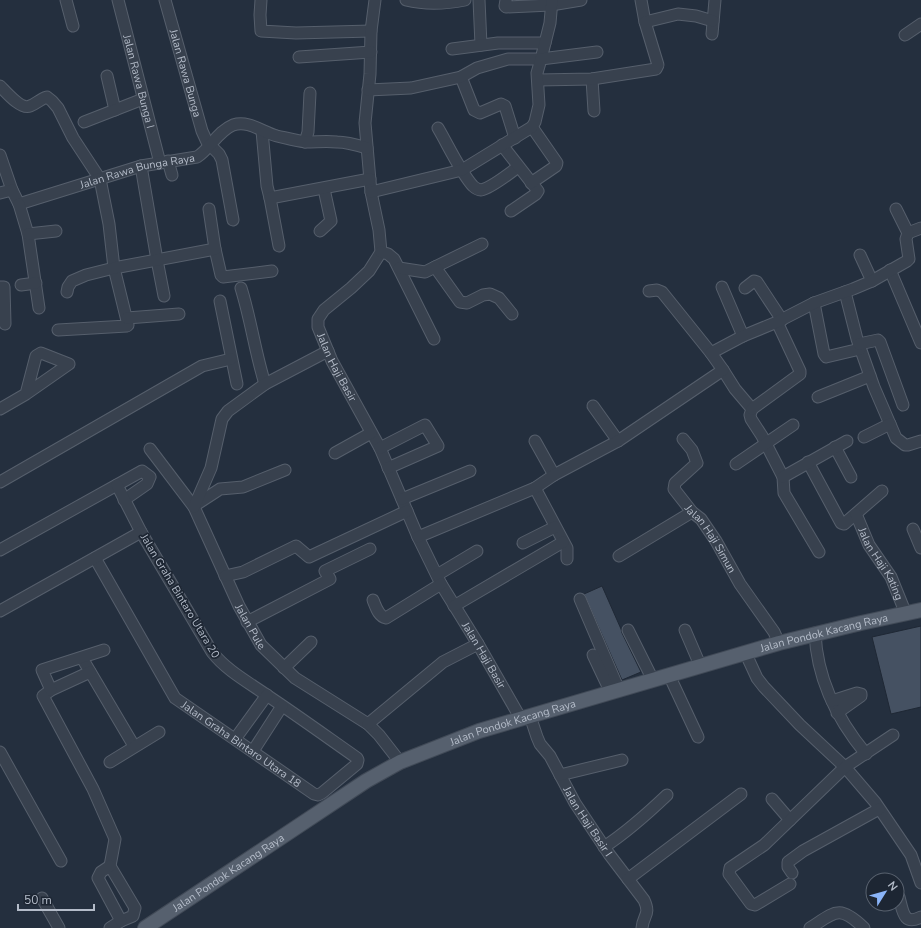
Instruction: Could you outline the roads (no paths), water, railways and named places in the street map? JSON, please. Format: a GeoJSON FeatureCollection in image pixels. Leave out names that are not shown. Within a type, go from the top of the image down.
{"type":"FeatureCollection","features":[{"type":"Feature","properties":{"kind":"main road","name":"Jalan Pondok Kacang Raya"},"geometry":{"type":"LineString","coordinates":[[145,928],[366,781],[400,762],[479,731],[615,692],[744,652],[921,610]]}},
{"type":"Feature","properties":{"kind":"street"},"geometry":{"type":"LineString","coordinates":[[66,0],[73,26]]}},
{"type":"Feature","properties":{"kind":"street","name":"Jalan Rawa Bunga I"},"geometry":{"type":"LineString","coordinates":[[118,0],[143,99],[164,162],[172,175]]}},
{"type":"Feature","properties":{"kind":"street","name":"Jalan Rawa Bunga"},"geometry":{"type":"LineString","coordinates":[[165,0],[202,131],[210,145],[219,154],[222,160],[233,220]]}},
{"type":"Feature","properties":{"kind":"street"},"geometry":{"type":"LineString","coordinates":[[261,0],[261,30],[296,33],[371,31]]}},
{"type":"Feature","properties":{"kind":"street"},"geometry":{"type":"LineString","coordinates":[[375,0],[371,31],[371,52],[365,123],[371,192],[379,230],[381,252],[388,254],[394,259],[434,339]]}},
{"type":"Feature","properties":{"kind":"street"},"geometry":{"type":"LineString","coordinates":[[406,0],[416,3],[433,2],[444,4],[465,0]]}},
{"type":"Feature","properties":{"kind":"street"},"geometry":{"type":"LineString","coordinates":[[479,0],[481,45]]}},
{"type":"Feature","properties":{"kind":"street"},"geometry":{"type":"LineString","coordinates":[[506,0],[506,7],[581,0]]}},
{"type":"Feature","properties":{"kind":"street"},"geometry":{"type":"LineString","coordinates":[[538,80],[592,79],[657,68],[658,65],[645,22],[641,0]]}},
{"type":"Feature","properties":{"kind":"street"},"geometry":{"type":"LineString","coordinates":[[712,34],[715,0]]}},
{"type":"Feature","properties":{"kind":"street"},"geometry":{"type":"LineString","coordinates":[[371,192],[462,170],[532,127],[536,122],[539,106],[537,73],[550,23],[551,2]]}},
{"type":"Feature","properties":{"kind":"street"},"geometry":{"type":"LineString","coordinates":[[645,22],[678,14],[696,16],[713,21]]}},
{"type":"Feature","properties":{"kind":"street"},"geometry":{"type":"LineString","coordinates":[[905,35],[921,24]]}},
{"type":"Feature","properties":{"kind":"street"},"geometry":{"type":"LineString","coordinates":[[452,49],[498,43],[545,43]]}},
{"type":"Feature","properties":{"kind":"street"},"geometry":{"type":"LineString","coordinates":[[299,57],[371,52]]}},
{"type":"Feature","properties":{"kind":"street"},"geometry":{"type":"LineString","coordinates":[[368,90],[411,88],[461,77],[477,68],[508,59],[541,59],[597,52]]}},
{"type":"Feature","properties":{"kind":"street"},"geometry":{"type":"LineString","coordinates":[[108,76],[115,110]]}},
{"type":"Feature","properties":{"kind":"street"},"geometry":{"type":"LineString","coordinates":[[461,77],[474,110],[477,112],[480,113],[501,104],[505,106],[515,138]]}},
{"type":"Feature","properties":{"kind":"street"},"geometry":{"type":"LineString","coordinates":[[592,79],[594,111]]}},
{"type":"Feature","properties":{"kind":"street"},"geometry":{"type":"LineString","coordinates":[[0,86],[17,102],[26,107],[44,98],[50,98],[68,126],[73,138],[100,178],[110,231],[114,268],[128,325],[58,330]]}},
{"type":"Feature","properties":{"kind":"street"},"geometry":{"type":"LineString","coordinates":[[305,142],[308,132],[310,93]]}},
{"type":"Feature","properties":{"kind":"street"},"geometry":{"type":"LineString","coordinates":[[84,122],[143,99]]}},
{"type":"Feature","properties":{"kind":"street","name":"Jalan Rawa Bunga Raya"},"geometry":{"type":"LineString","coordinates":[[20,204],[142,166],[197,157],[226,130],[233,126],[242,124],[256,127],[276,136],[305,142],[336,141],[352,143],[367,148]]}},
{"type":"Feature","properties":{"kind":"street"},"geometry":{"type":"LineString","coordinates":[[531,183],[556,166],[557,163],[532,127]]}},
{"type":"Feature","properties":{"kind":"street"},"geometry":{"type":"LineString","coordinates":[[438,128],[462,170],[473,187],[477,189],[482,190],[518,167]]}},
{"type":"Feature","properties":{"kind":"street"},"geometry":{"type":"LineString","coordinates":[[262,130],[268,186],[279,246]]}},
{"type":"Feature","properties":{"kind":"street"},"geometry":{"type":"LineString","coordinates":[[502,145],[538,193],[511,211]]}},
{"type":"Feature","properties":{"kind":"street"},"geometry":{"type":"LineString","coordinates":[[0,155],[12,190],[20,204],[28,234],[39,308]]}},
{"type":"Feature","properties":{"kind":"street"},"geometry":{"type":"LineString","coordinates":[[142,166],[164,296]]}},
{"type":"Feature","properties":{"kind":"street"},"geometry":{"type":"LineString","coordinates":[[270,198],[324,189],[370,179]]}},
{"type":"Feature","properties":{"kind":"street"},"geometry":{"type":"LineString","coordinates":[[320,231],[331,221],[324,189]]}},
{"type":"Feature","properties":{"kind":"street"},"geometry":{"type":"LineString","coordinates":[[0,193],[12,190]]}},
{"type":"Feature","properties":{"kind":"street"},"geometry":{"type":"LineString","coordinates":[[209,209],[215,249],[223,277],[272,270]]}},
{"type":"Feature","properties":{"kind":"street"},"geometry":{"type":"LineString","coordinates":[[711,354],[743,336],[780,321],[814,303],[872,281],[903,264],[909,258],[906,239],[908,233],[896,209]]}},
{"type":"Feature","properties":{"kind":"street"},"geometry":{"type":"LineString","coordinates":[[908,233],[921,228]]}},
{"type":"Feature","properties":{"kind":"street"},"geometry":{"type":"LineString","coordinates":[[28,234],[56,231]]}},
{"type":"Feature","properties":{"kind":"street"},"geometry":{"type":"LineString","coordinates":[[399,268],[425,272],[482,244]]}},
{"type":"Feature","properties":{"kind":"street"},"geometry":{"type":"LineString","coordinates":[[67,292],[72,281],[86,275],[114,268],[215,249]]}},
{"type":"Feature","properties":{"kind":"street","name":"Jalan Haji Basir"},"geometry":{"type":"LineString","coordinates":[[381,252],[369,271],[324,310],[318,319],[318,327],[332,361],[380,448],[418,538],[439,580],[526,718]]}},
{"type":"Feature","properties":{"kind":"street"},"geometry":{"type":"LineString","coordinates":[[860,255],[872,281]]}},
{"type":"Feature","properties":{"kind":"street"},"geometry":{"type":"LineString","coordinates":[[435,266],[460,302],[467,303],[483,295],[490,294],[499,298],[512,314]]}},
{"type":"Feature","properties":{"kind":"street"},"geometry":{"type":"LineString","coordinates":[[890,270],[921,343]]}},
{"type":"Feature","properties":{"kind":"street"},"geometry":{"type":"LineString","coordinates":[[745,288],[754,281],[757,282],[780,321],[800,371],[800,374],[752,409],[750,415],[783,477],[784,493],[819,552]]}},
{"type":"Feature","properties":{"kind":"street"},"geometry":{"type":"LineString","coordinates":[[22,284],[36,283]]}},
{"type":"Feature","properties":{"kind":"street"},"geometry":{"type":"LineString","coordinates":[[0,287],[4,287],[5,324]]}},
{"type":"Feature","properties":{"kind":"street"},"geometry":{"type":"LineString","coordinates":[[722,287],[743,336]]}},
{"type":"Feature","properties":{"kind":"street"},"geometry":{"type":"LineString","coordinates":[[241,288],[246,303],[257,358],[265,384]]}},
{"type":"Feature","properties":{"kind":"street"},"geometry":{"type":"LineString","coordinates":[[649,291],[657,290],[662,292],[711,354],[735,389],[752,409]]}},
{"type":"Feature","properties":{"kind":"street"},"geometry":{"type":"LineString","coordinates":[[845,292],[860,347],[870,376],[896,438],[904,445],[921,441]]}},
{"type":"Feature","properties":{"kind":"street"},"geometry":{"type":"LineString","coordinates":[[220,301],[237,384]]}},
{"type":"Feature","properties":{"kind":"street"},"geometry":{"type":"LineString","coordinates":[[814,303],[826,358],[878,340],[903,405]]}},
{"type":"Feature","properties":{"kind":"street"},"geometry":{"type":"LineString","coordinates":[[127,318],[179,314]]}},
{"type":"Feature","properties":{"kind":"street"},"geometry":{"type":"LineString","coordinates":[[196,506],[211,468],[222,418],[228,411],[265,384],[328,351]]}},
{"type":"Feature","properties":{"kind":"street"},"geometry":{"type":"LineString","coordinates":[[0,482],[202,366],[231,359]]}},
{"type":"Feature","properties":{"kind":"street"},"geometry":{"type":"LineString","coordinates":[[418,538],[535,488],[554,475],[618,440],[723,370]]}},
{"type":"Feature","properties":{"kind":"street"},"geometry":{"type":"LineString","coordinates":[[818,397],[870,376]]}},
{"type":"Feature","properties":{"kind":"street"},"geometry":{"type":"LineString","coordinates":[[0,409],[26,394]]}},
{"type":"Feature","properties":{"kind":"street"},"geometry":{"type":"LineString","coordinates":[[593,406],[618,440]]}},
{"type":"Feature","properties":{"kind":"street"},"geometry":{"type":"LineString","coordinates":[[864,437],[890,424]]}},
{"type":"Feature","properties":{"kind":"street"},"geometry":{"type":"LineString","coordinates":[[380,448],[424,425],[438,446],[388,468]]}},
{"type":"Feature","properties":{"kind":"street"},"geometry":{"type":"LineString","coordinates":[[736,464],[793,425]]}},
{"type":"Feature","properties":{"kind":"street"},"geometry":{"type":"LineString","coordinates":[[335,453],[371,433]]}},
{"type":"Feature","properties":{"kind":"street","name":"Jalan Haji Simun"},"geometry":{"type":"LineString","coordinates":[[684,439],[692,450],[697,463],[675,483],[674,489],[692,512],[701,519],[716,541],[740,584],[774,632],[779,643]]}},
{"type":"Feature","properties":{"kind":"street"},"geometry":{"type":"LineString","coordinates":[[783,477],[847,440]]}},
{"type":"Feature","properties":{"kind":"street"},"geometry":{"type":"LineString","coordinates":[[535,441],[554,475]]}},
{"type":"Feature","properties":{"kind":"street"},"geometry":{"type":"LineString","coordinates":[[835,448],[851,478]]}},
{"type":"Feature","properties":{"kind":"street","name":"Jalan Pule"},"geometry":{"type":"LineString","coordinates":[[150,449],[196,506],[238,606],[261,645],[295,678],[368,724],[379,734],[400,762]]}},
{"type":"Feature","properties":{"kind":"street"},"geometry":{"type":"LineString","coordinates":[[808,462],[841,523],[844,524],[882,491]]}},
{"type":"Feature","properties":{"kind":"street"},"geometry":{"type":"LineString","coordinates":[[196,506],[220,489],[243,487],[285,470]]}},
{"type":"Feature","properties":{"kind":"street"},"geometry":{"type":"LineString","coordinates":[[0,550],[142,471],[150,477],[147,484],[124,500]]}},
{"type":"Feature","properties":{"kind":"street"},"geometry":{"type":"LineString","coordinates":[[402,499],[470,471]]}},
{"type":"Feature","properties":{"kind":"street","name":"Jalan Graha Bintaro Utara 20"},"geometry":{"type":"LineString","coordinates":[[117,485],[141,532],[212,652],[220,662],[229,670],[358,760]]}},
{"type":"Feature","properties":{"kind":"street"},"geometry":{"type":"LineString","coordinates":[[535,488],[568,552],[568,559]]}},
{"type":"Feature","properties":{"kind":"street"},"geometry":{"type":"LineString","coordinates":[[225,576],[242,572],[296,546],[309,557],[407,511]]}},
{"type":"Feature","properties":{"kind":"street"},"geometry":{"type":"LineString","coordinates":[[619,556],[692,512]]}},
{"type":"Feature","properties":{"kind":"street","name":"Jalan Haji Kating"},"geometry":{"type":"LineString","coordinates":[[856,514],[869,544],[891,578],[906,614]]}},
{"type":"Feature","properties":{"kind":"street"},"geometry":{"type":"LineString","coordinates":[[523,543],[555,527]]}},
{"type":"Feature","properties":{"kind":"street"},"geometry":{"type":"LineString","coordinates":[[914,529],[921,548]]}},
{"type":"Feature","properties":{"kind":"street"},"geometry":{"type":"LineString","coordinates":[[0,611],[141,532]]}},
{"type":"Feature","properties":{"kind":"street"},"geometry":{"type":"LineString","coordinates":[[454,606],[563,542]]}},
{"type":"Feature","properties":{"kind":"street"},"geometry":{"type":"LineString","coordinates":[[248,622],[330,579],[325,571],[370,549]]}},
{"type":"Feature","properties":{"kind":"street"},"geometry":{"type":"LineString","coordinates":[[373,600],[379,614],[386,618],[477,551]]}},
{"type":"Feature","properties":{"kind":"street","name":"Jalan Graha Bintaro Utara 18"},"geometry":{"type":"LineString","coordinates":[[95,558],[175,698],[314,794],[318,795],[357,764],[358,760]]}},
{"type":"Feature","properties":{"kind":"street"},"geometry":{"type":"LineString","coordinates":[[580,599],[615,692]]}},
{"type":"Feature","properties":{"kind":"street"},"geometry":{"type":"LineString","coordinates":[[628,630],[653,680]]}},
{"type":"Feature","properties":{"kind":"street"},"geometry":{"type":"LineString","coordinates":[[685,630],[700,665]]}},
{"type":"Feature","properties":{"kind":"street"},"geometry":{"type":"LineString","coordinates":[[816,634],[819,663],[826,688],[837,713],[850,734],[866,754]]}},
{"type":"Feature","properties":{"kind":"street"},"geometry":{"type":"LineString","coordinates":[[284,668],[311,642]]}},
{"type":"Feature","properties":{"kind":"street"},"geometry":{"type":"LineString","coordinates":[[368,724],[443,662],[478,644]]}},
{"type":"Feature","properties":{"kind":"street"},"geometry":{"type":"LineString","coordinates":[[51,690],[42,670],[104,650]]}},
{"type":"Feature","properties":{"kind":"street"},"geometry":{"type":"LineString","coordinates":[[744,652],[757,678],[764,687],[797,722],[845,768],[879,809],[911,855],[921,884]]}},
{"type":"Feature","properties":{"kind":"street"},"geometry":{"type":"LineString","coordinates":[[593,655],[615,692]]}},
{"type":"Feature","properties":{"kind":"street"},"geometry":{"type":"LineString","coordinates":[[82,658],[134,746]]}},
{"type":"Feature","properties":{"kind":"street"},"geometry":{"type":"LineString","coordinates":[[90,672],[51,690],[43,696],[92,789],[115,839],[110,866],[135,908],[133,916],[110,928]]}},
{"type":"Feature","properties":{"kind":"street"},"geometry":{"type":"LineString","coordinates":[[669,675],[698,738]]}},
{"type":"Feature","properties":{"kind":"street"},"geometry":{"type":"LineString","coordinates":[[832,700],[857,693],[861,694],[861,696],[837,713]]}},
{"type":"Feature","properties":{"kind":"street"},"geometry":{"type":"LineString","coordinates":[[235,739],[266,695]]}},
{"type":"Feature","properties":{"kind":"street"},"geometry":{"type":"LineString","coordinates":[[253,751],[282,706]]}},
{"type":"Feature","properties":{"kind":"street","name":"Jalan Haji Basir I"},"geometry":{"type":"LineString","coordinates":[[526,718],[540,744],[550,756],[575,803],[604,847],[628,878],[647,907],[646,916],[642,926]]}},
{"type":"Feature","properties":{"kind":"street"},"geometry":{"type":"LineString","coordinates":[[110,762],[159,732]]}},
{"type":"Feature","properties":{"kind":"street"},"geometry":{"type":"LineString","coordinates":[[879,809],[803,851],[788,862],[791,879],[755,905],[751,904],[729,874],[730,868],[733,864],[764,845],[845,768],[893,735]]}},
{"type":"Feature","properties":{"kind":"street"},"geometry":{"type":"LineString","coordinates":[[0,752],[61,861]]}},
{"type":"Feature","properties":{"kind":"street"},"geometry":{"type":"LineString","coordinates":[[560,775],[622,760]]}},
{"type":"Feature","properties":{"kind":"street"},"geometry":{"type":"LineString","coordinates":[[628,878],[741,794]]}},
{"type":"Feature","properties":{"kind":"street"},"geometry":{"type":"LineString","coordinates":[[604,847],[621,836],[667,795]]}},
{"type":"Feature","properties":{"kind":"street"},"geometry":{"type":"LineString","coordinates":[[772,799],[790,820]]}},
{"type":"Feature","properties":{"kind":"street"},"geometry":{"type":"LineString","coordinates":[[911,855],[921,850]]}},
{"type":"Feature","properties":{"kind":"street"},"geometry":{"type":"LineString","coordinates":[[110,866],[101,872],[98,878],[121,921]]}},
{"type":"Feature","properties":{"kind":"street"},"geometry":{"type":"LineString","coordinates":[[42,898],[59,928]]}},
{"type":"Feature","properties":{"kind":"street"},"geometry":{"type":"LineString","coordinates":[[810,928],[831,914],[839,912],[852,918],[864,928]]}},
{"type":"Feature","properties":{"kind":"street"},"geometry":{"type":"LineString","coordinates":[[904,912],[905,917],[909,920],[914,921],[921,917]]}}]}
